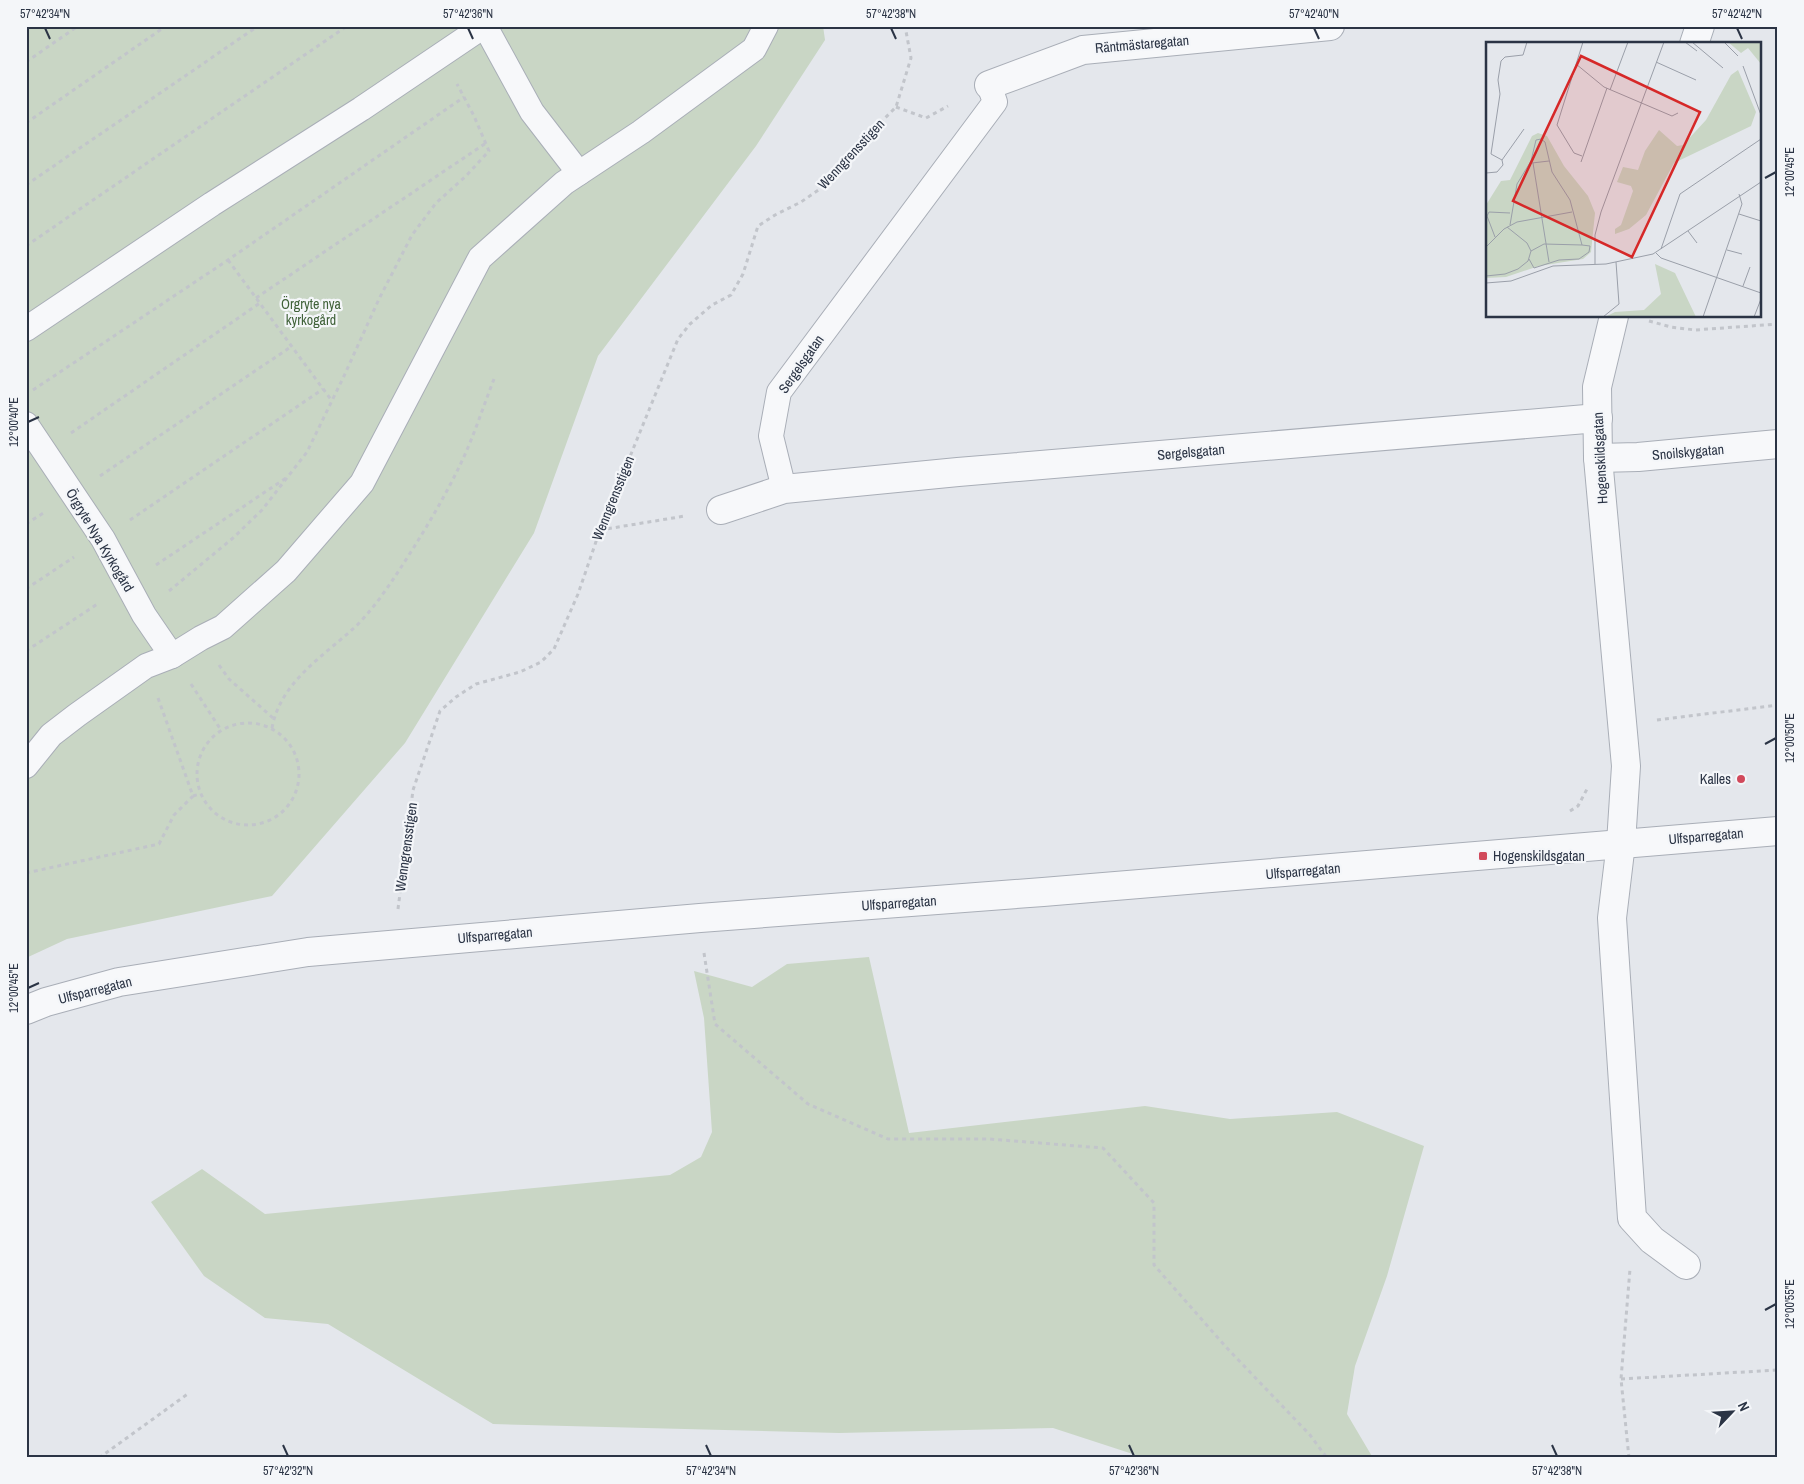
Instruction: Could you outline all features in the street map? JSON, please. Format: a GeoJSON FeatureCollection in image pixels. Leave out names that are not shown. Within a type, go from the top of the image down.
{"type":"FeatureCollection","features":[{"type":"Feature","properties":{"kind":"street","name":"Räntmästaregatan"},"geometry":{"type":"LineString","coordinates":[[989,85],[1083,50],[1330,26]]}},
{"type":"Feature","properties":{"kind":"street"},"geometry":{"type":"LineString","coordinates":[[1695,42],[1700,26]]}},
{"type":"Feature","properties":{"kind":"street","name":"Hogenskildsgatan"},"geometry":{"type":"LineString","coordinates":[[1614,318],[1597,387],[1598,458],[1626,766],[1621,843],[1612,918],[1632,1218]]}},
{"type":"Feature","properties":{"kind":"street","name":"Sergelsgatan"},"geometry":{"type":"LineString","coordinates":[[721,510],[784,489],[958,472],[1598,418]]}},
{"type":"Feature","properties":{"kind":"street","name":"Snoilskygatan"},"geometry":{"type":"LineString","coordinates":[[1598,458],[1778,444]]}},
{"type":"Feature","properties":{"kind":"street","name":"Ulfsparregatan"},"geometry":{"type":"LineString","coordinates":[[26,1010],[46,1002],[119,982],[308,952],[700,918],[1043,892],[1778,831]]}},
{"type":"Feature","properties":{"kind":"street"},"geometry":{"type":"LineString","coordinates":[[1632,1218],[1652,1240],[1686,1265]]}},
{"type":"Feature","properties":{"kind":"lane"},"geometry":{"type":"LineString","coordinates":[[26,329],[212,204],[361,109],[484,26],[532,112],[580,174]]}},
{"type":"Feature","properties":{"kind":"lane"},"geometry":{"type":"LineString","coordinates":[[26,766],[51,735],[77,715],[146,666],[172,656],[223,627],[286,572],[362,483],[480,258],[564,183],[641,132],[754,49],[766,26]]}},
{"type":"Feature","properties":{"kind":"lane","name":"Sergelsgatan"},"geometry":{"type":"LineString","coordinates":[[784,489],[771,436],[779,392],[995,102],[989,85]]}},
{"type":"Feature","properties":{"kind":"lane","name":"Örgryte Nya Kyrkogård"},"geometry":{"type":"LineString","coordinates":[[26,424],[102,538],[143,612],[172,656]]}},
{"type":"Feature","properties":{"kind":"path"},"geometry":{"type":"LineString","coordinates":[[26,62],[78,26]]}},
{"type":"Feature","properties":{"kind":"path"},"geometry":{"type":"LineString","coordinates":[[26,123],[166,26]]}},
{"type":"Feature","properties":{"kind":"path"},"geometry":{"type":"LineString","coordinates":[[26,185],[258,26]]}},
{"type":"Feature","properties":{"kind":"path"},"geometry":{"type":"LineString","coordinates":[[26,246],[348,26]]}},
{"type":"Feature","properties":{"kind":"path"},"geometry":{"type":"LineString","coordinates":[[905,26],[911,58],[896,107],[926,118]]}},
{"type":"Feature","properties":{"kind":"path"},"geometry":{"type":"LineString","coordinates":[[143,612],[233,538],[262,510],[307,452],[379,299],[412,235],[436,203],[466,176],[489,151],[464,97],[440,56]]}},
{"type":"Feature","properties":{"kind":"path"},"geometry":{"type":"LineString","coordinates":[[26,395],[228,260],[464,97]]}},
{"type":"Feature","properties":{"kind":"path","name":"Wenngrensstigen"},"geometry":{"type":"LineString","coordinates":[[407,911],[397,912],[413,790],[440,711],[456,697],[476,684],[527,669],[541,662],[554,648],[578,594],[600,530],[678,339],[690,324],[712,305],[731,295],[743,274],[758,226],[801,202],[822,187],[835,168],[896,107]]}},
{"type":"Feature","properties":{"kind":"path"},"geometry":{"type":"LineString","coordinates":[[256,298],[486,143]]}},
{"type":"Feature","properties":{"kind":"path"},"geometry":{"type":"LineString","coordinates":[[228,260],[332,401]]}},
{"type":"Feature","properties":{"kind":"path"},"geometry":{"type":"LineString","coordinates":[[45,452],[260,303]]}},
{"type":"Feature","properties":{"kind":"path"},"geometry":{"type":"LineString","coordinates":[[1672,327],[1695,330],[1778,324]]}},
{"type":"Feature","properties":{"kind":"path"},"geometry":{"type":"LineString","coordinates":[[26,524],[292,346]]}},
{"type":"Feature","properties":{"kind":"path"},"geometry":{"type":"LineString","coordinates":[[272,728],[274,713],[291,686],[305,670],[355,627],[396,574],[461,463],[494,379]]}},
{"type":"Feature","properties":{"kind":"path"},"geometry":{"type":"LineString","coordinates":[[26,589],[324,389]]}},
{"type":"Feature","properties":{"kind":"path"},"geometry":{"type":"LineString","coordinates":[[600,530],[721,510]]}},
{"type":"Feature","properties":{"kind":"path"},"geometry":{"type":"LineString","coordinates":[[201,638],[229,679],[273,718]]}},
{"type":"Feature","properties":{"kind":"path"},"geometry":{"type":"LineString","coordinates":[[172,656],[221,730]]}},
{"type":"Feature","properties":{"kind":"path"},"geometry":{"type":"LineString","coordinates":[[146,666],[194,796]]}},
{"type":"Feature","properties":{"kind":"path"},"geometry":{"type":"LineString","coordinates":[[1623,724],[1778,705]]}},
{"type":"Feature","properties":{"kind":"path"},"geometry":{"type":"LineString","coordinates":[[237,723],[255,723],[272,728],[287,740],[297,758],[300,777],[295,796],[283,812],[266,823],[246,826],[227,822],[211,811],[200,794],[196,776],[198,758],[207,742],[221,730],[237,723]]}},
{"type":"Feature","properties":{"kind":"path"},"geometry":{"type":"LineString","coordinates":[[1567,813],[1578,806],[1584,797],[1589,783]]}},
{"type":"Feature","properties":{"kind":"path"},"geometry":{"type":"LineString","coordinates":[[26,873],[159,844],[174,815],[194,796],[200,794]]}},
{"type":"Feature","properties":{"kind":"path"},"geometry":{"type":"LineString","coordinates":[[700,918],[704,962],[715,1024],[808,1104],[888,1140],[989,1139],[1103,1148],[1154,1203],[1154,1265],[1226,1347],[1310,1435],[1327,1458]]}},
{"type":"Feature","properties":{"kind":"path"},"geometry":{"type":"LineString","coordinates":[[1629,1458],[1621,1378],[1627,1316],[1632,1218]]}},
{"type":"Feature","properties":{"kind":"path"},"geometry":{"type":"LineString","coordinates":[[1621,1378],[1778,1370]]}},
{"type":"Feature","properties":{"kind":"path"},"geometry":{"type":"LineString","coordinates":[[100,1458],[189,1393]]}},
{"type":"Feature","properties":{"kind":"green space","name":"Örgryte nya kyrkogård"},"geometry":{"type":"Polygon","coordinates":[[[26,26],[823,26],[825,40],[756,146],[598,356],[534,533],[405,743],[272,896],[67,939],[26,958],[26,26]]]}},
{"type":"Feature","properties":{"kind":"green space"},"geometry":{"type":"Polygon","coordinates":[[[869,957],[909,1133],[1145,1106],[1230,1119],[1337,1112],[1424,1146],[1387,1276],[1355,1366],[1347,1414],[1373,1458],[1145,1458],[1053,1428],[839,1433],[493,1424],[328,1324],[265,1318],[204,1276],[151,1202],[202,1169],[265,1214],[670,1175],[701,1157],[712,1132],[704,1018],[694,971],[752,987],[787,964],[869,957]]]}},
{"type":"Feature","properties":{"kind":"place","name":"Kalles"},"geometry":{"type":"Point","coordinates":[1741,779]}},
{"type":"Feature","properties":{"kind":"place","name":"Hogenskildsgatan"},"geometry":{"type":"Point","coordinates":[1483,856]}}]}
